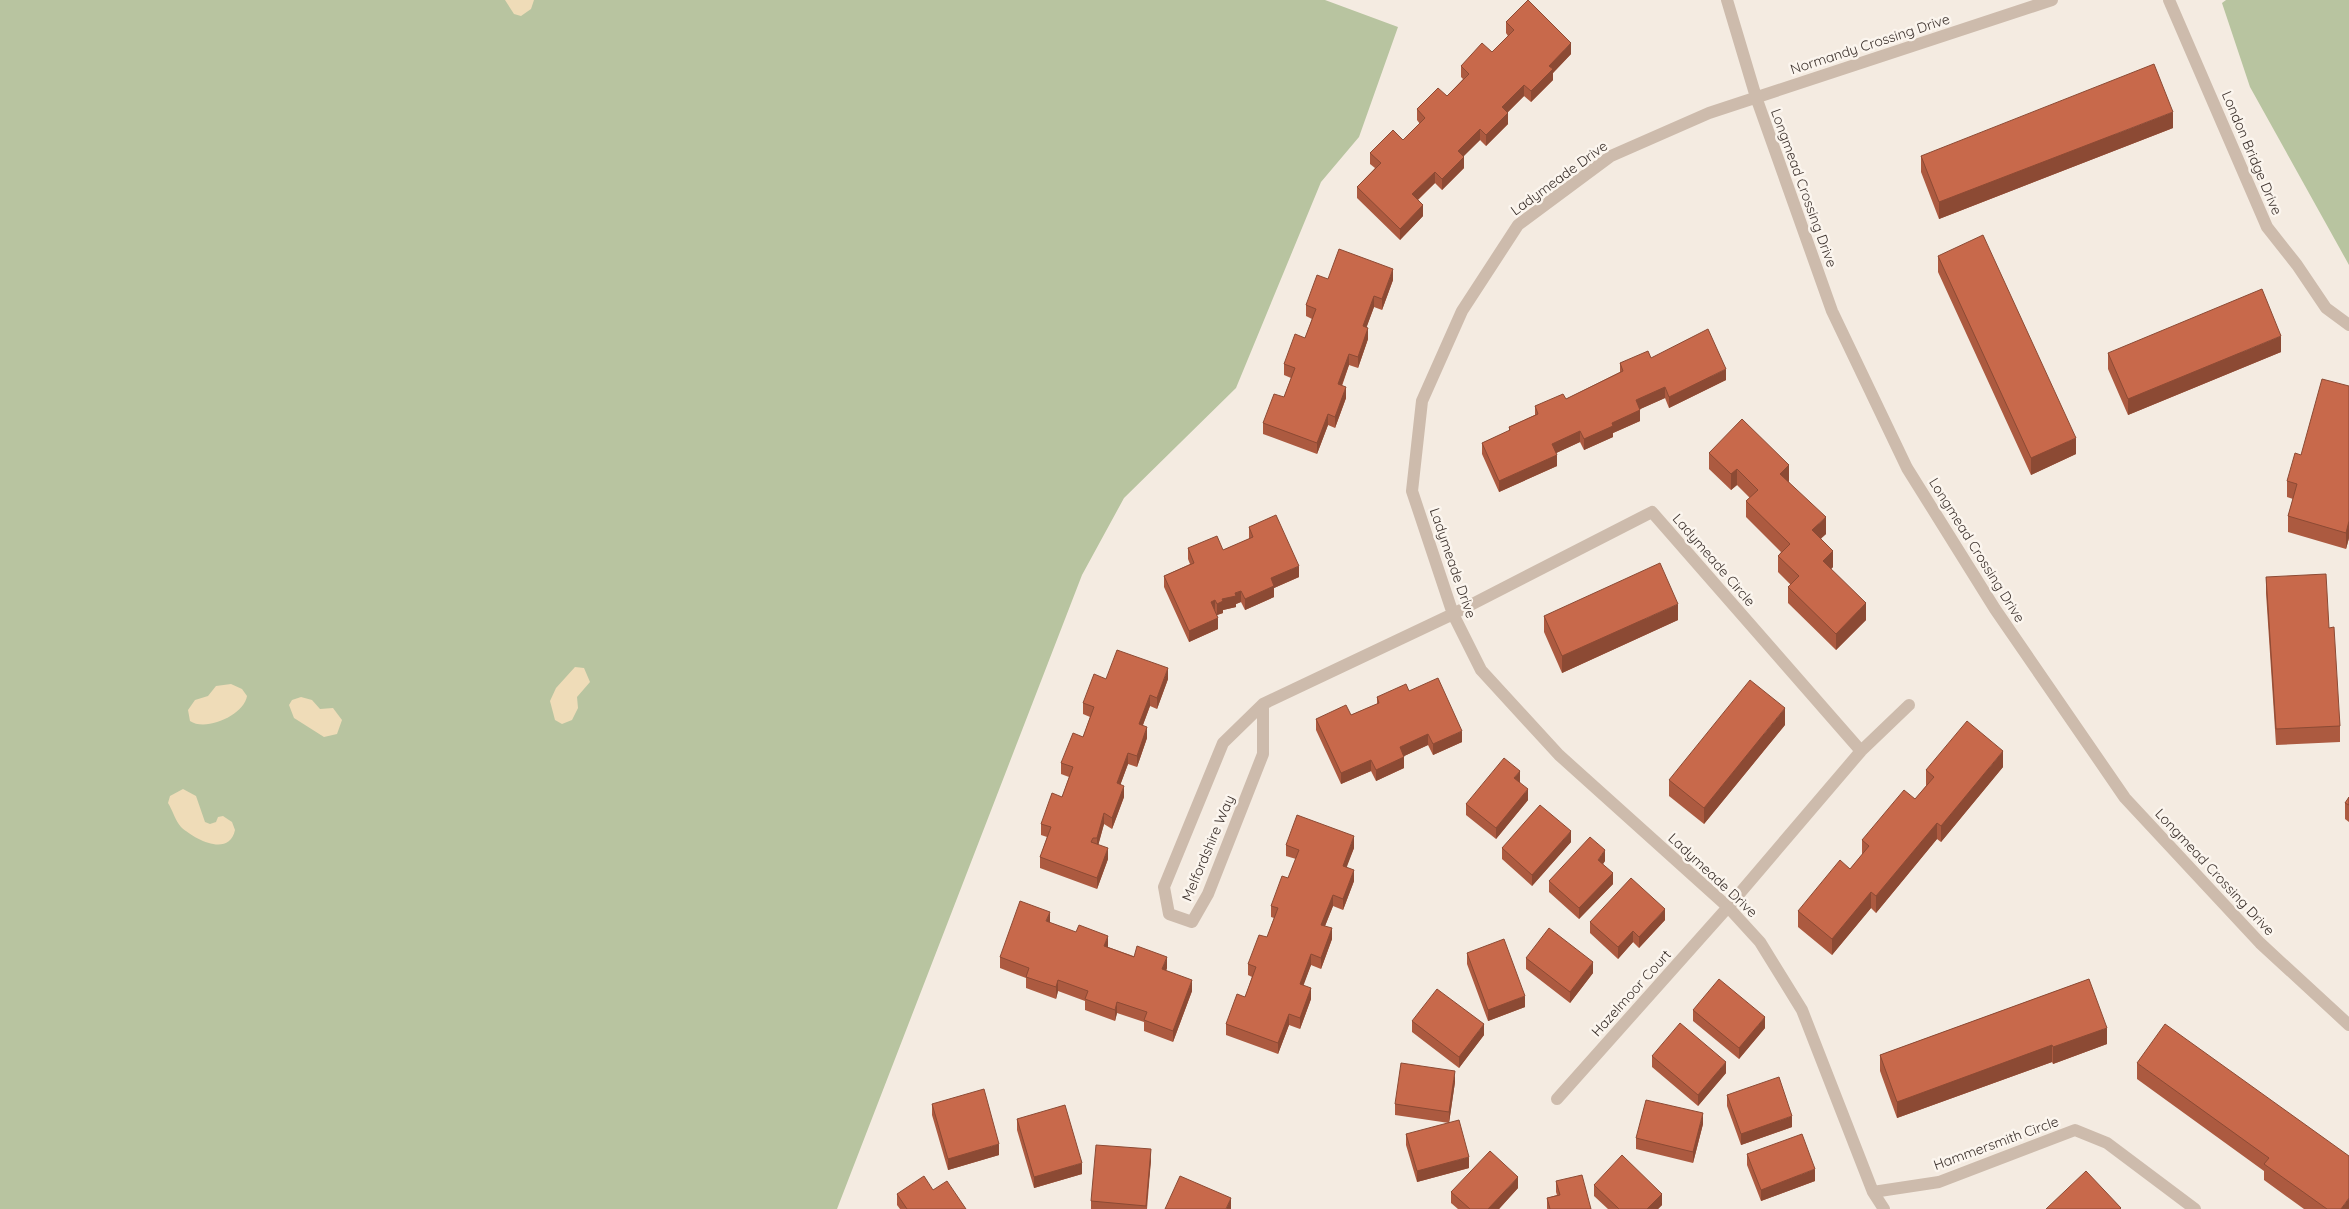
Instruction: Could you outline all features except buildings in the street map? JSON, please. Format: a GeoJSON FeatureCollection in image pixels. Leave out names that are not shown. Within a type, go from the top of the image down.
{"type":"FeatureCollection","features":[{"type":"Feature","properties":{"kind":"street","name":"Longmead Crossing Drive"},"geometry":{"type":"LineString","coordinates":[[1727,0],[1756,97],[1832,311],[1908,468],[1995,609],[2125,798],[2260,943],[2349,1025]]}},
{"type":"Feature","properties":{"kind":"street","name":"Normandy Crossing Drive"},"geometry":{"type":"LineString","coordinates":[[1756,97],[2052,0]]}},
{"type":"Feature","properties":{"kind":"street","name":"London Bridge Drive"},"geometry":{"type":"LineString","coordinates":[[2169,0],[2267,227],[2297,265],[2326,308],[2349,325]]}},
{"type":"Feature","properties":{"kind":"street","name":"Ladymeade Drive"},"geometry":{"type":"LineString","coordinates":[[1756,97],[1709,113],[1611,156],[1518,225],[1462,311],[1422,401],[1412,491],[1453,614],[1481,670],[1559,755],[1728,907],[1760,942],[1802,1010],[1874,1192],[1884,1209]]}},
{"type":"Feature","properties":{"kind":"street","name":"Ladymeade Circle"},"geometry":{"type":"LineString","coordinates":[[1453,614],[1652,512],[1861,751]]}},
{"type":"Feature","properties":{"kind":"street","name":"Melfordshire Way"},"geometry":{"type":"LineString","coordinates":[[1263,704],[1263,754],[1208,894],[1192,922],[1169,914],[1164,887],[1223,744],[1263,704],[1453,614]]}},
{"type":"Feature","properties":{"kind":"street"},"geometry":{"type":"LineString","coordinates":[[1728,907],[1861,751],[1908,705]]}},
{"type":"Feature","properties":{"kind":"street","name":"Hazelmoor Court"},"geometry":{"type":"LineString","coordinates":[[1557,1099],[1728,907]]}},
{"type":"Feature","properties":{"kind":"street","name":"Hammersmith Circle"},"geometry":{"type":"LineString","coordinates":[[1874,1192],[1939,1182],[2075,1130],[2107,1143],[2195,1209]]}},
{"type":"Feature","properties":{"kind":"green space"},"geometry":{"type":"Polygon","coordinates":[[[0,0],[1325,0],[1398,27],[1359,137],[1321,182],[1236,388],[1124,498],[1082,575],[837,1209],[0,1209],[0,0]]]}},
{"type":"Feature","properties":{"kind":"green space"},"geometry":{"type":"Polygon","coordinates":[[[2226,0],[2349,0],[2349,265],[2250,87],[2222,3],[2226,0]]]}},
{"type":"Feature","properties":{"kind":"sand"},"geometry":{"type":"Polygon","coordinates":[[[505,0],[534,0],[531,9],[521,16],[514,14],[505,0]]]}},
{"type":"Feature","properties":{"kind":"sand"},"geometry":{"type":"Polygon","coordinates":[[[575,667],[584,668],[590,682],[577,697],[578,708],[572,720],[562,724],[555,720],[550,701],[556,688],[575,667]]]}},
{"type":"Feature","properties":{"kind":"sand"},"geometry":{"type":"Polygon","coordinates":[[[231,684],[242,689],[247,696],[239,709],[232,715],[214,723],[197,724],[190,721],[188,710],[195,700],[208,696],[216,686],[231,684]]]}},
{"type":"Feature","properties":{"kind":"sand"},"geometry":{"type":"Polygon","coordinates":[[[301,697],[312,700],[320,709],[333,708],[342,720],[337,734],[324,737],[294,718],[289,705],[292,700],[301,697]]]}},
{"type":"Feature","properties":{"kind":"sand"},"geometry":{"type":"Polygon","coordinates":[[[183,789],[196,796],[205,822],[210,824],[216,822],[218,817],[223,816],[232,822],[235,830],[226,843],[219,845],[202,841],[181,827],[168,803],[170,796],[183,789]]]}}]}
